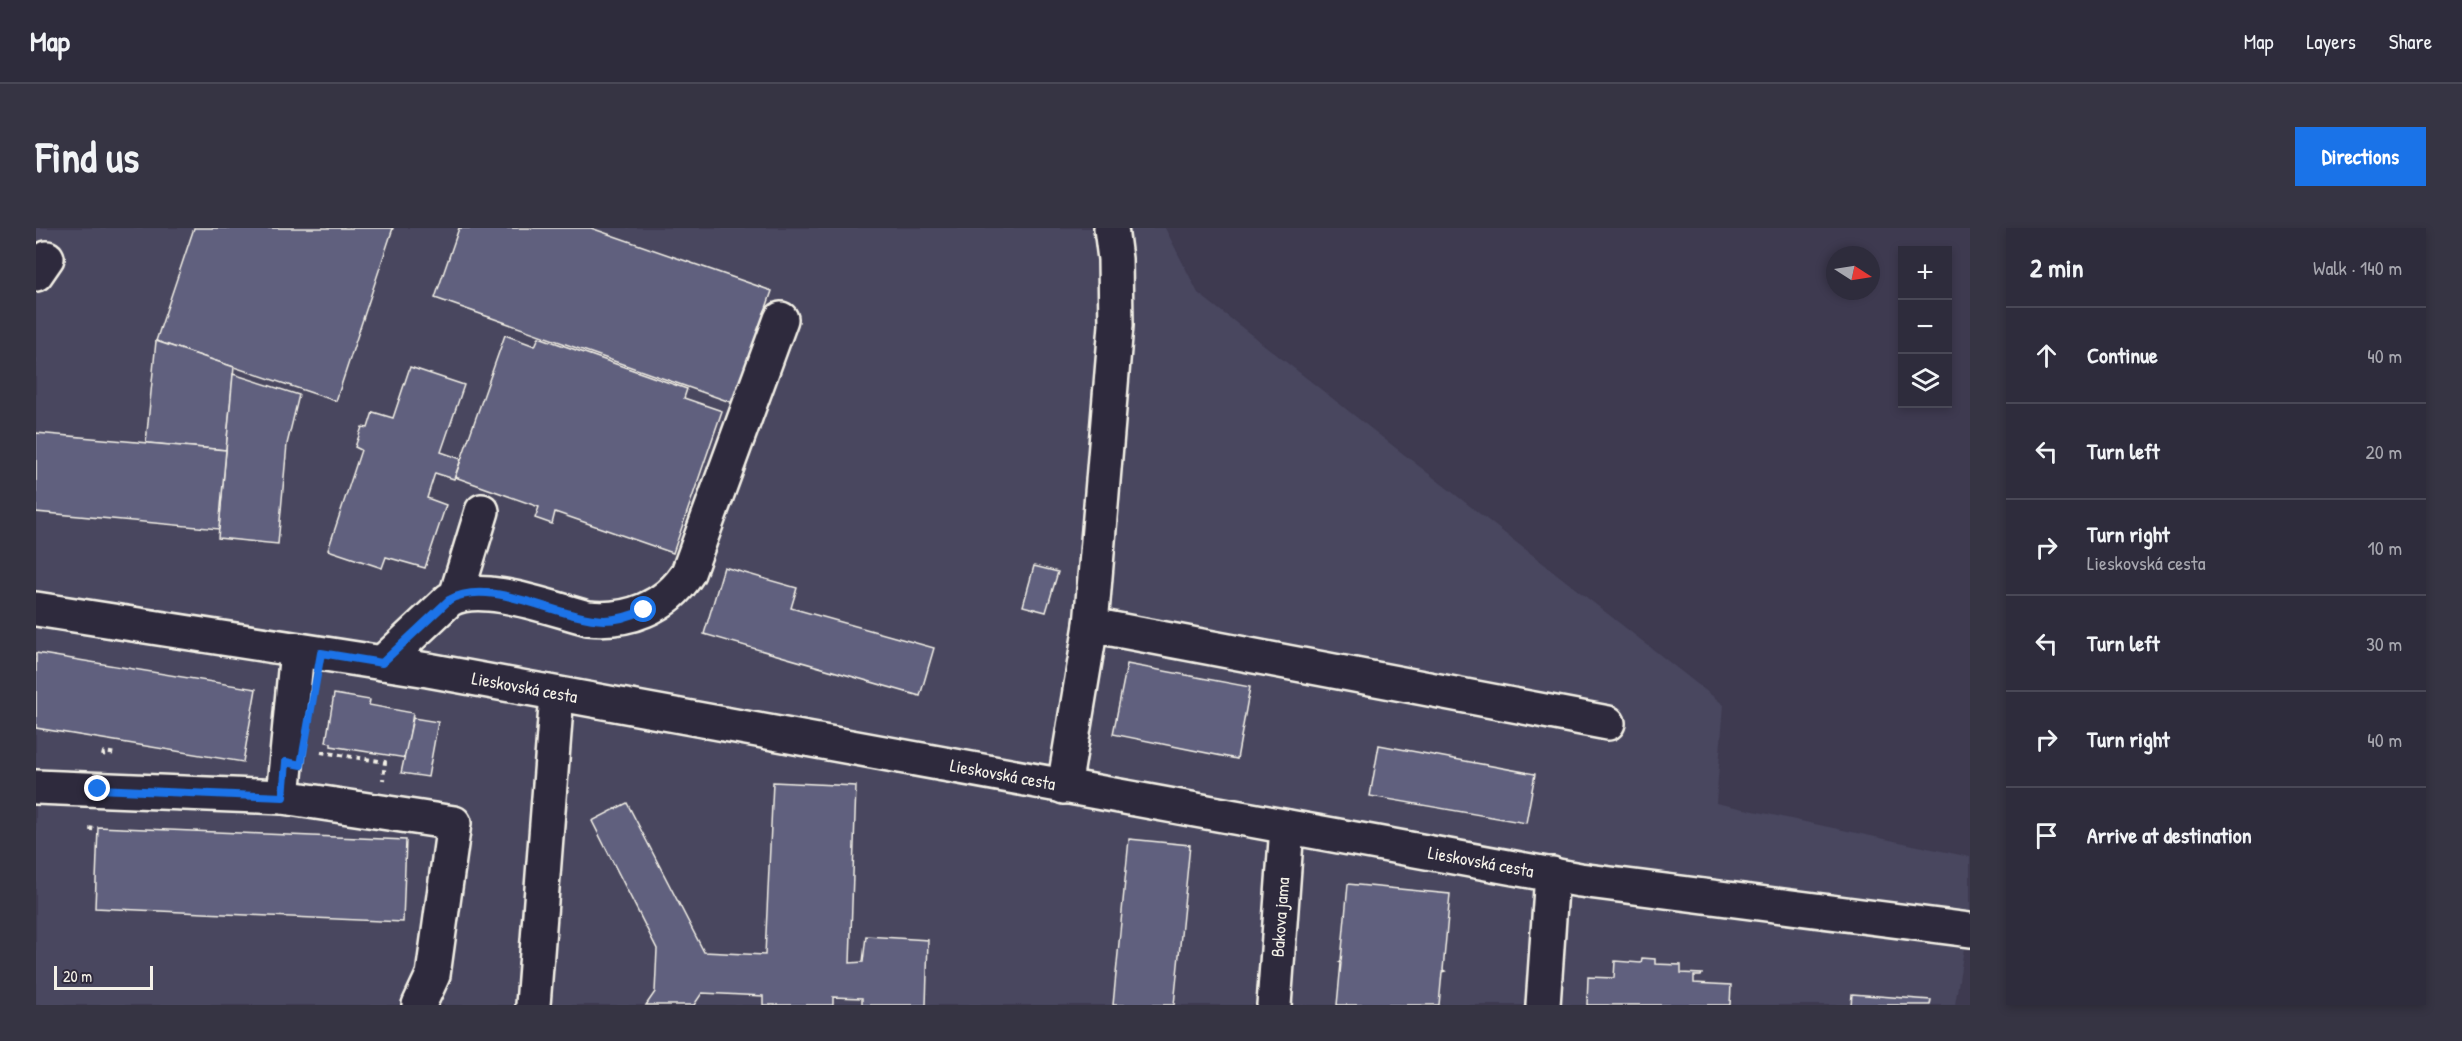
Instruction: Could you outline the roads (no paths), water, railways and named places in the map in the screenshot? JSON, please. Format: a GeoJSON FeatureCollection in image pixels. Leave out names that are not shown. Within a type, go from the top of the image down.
{"type":"FeatureCollection","features":[{"type":"Feature","properties":{"kind":"street"},"geometry":{"type":"LineString","coordinates":[[1064,787],[1091,625],[1116,325],[1115,259],[1110,228]]}},
{"type":"Feature","properties":{"kind":"street"},"geometry":{"type":"LineString","coordinates":[[382,663],[456,596],[471,592],[498,595],[602,620],[626,617],[662,602],[674,592],[688,573],[781,319]]}},
{"type":"Feature","properties":{"kind":"street"},"geometry":{"type":"LineString","coordinates":[[456,596],[482,511]]}},
{"type":"Feature","properties":{"kind":"street","name":"Lieskovská cesta"},"geometry":{"type":"LineString","coordinates":[[36,609],[382,663],[1552,874],[1970,930]]}},
{"type":"Feature","properties":{"kind":"street"},"geometry":{"type":"LineString","coordinates":[[1091,625],[1608,723]]}},
{"type":"Feature","properties":{"kind":"street"},"geometry":{"type":"LineString","coordinates":[[283,797],[297,650]]}},
{"type":"Feature","properties":{"kind":"street"},"geometry":{"type":"LineString","coordinates":[[533,1005],[557,694]]}},
{"type":"Feature","properties":{"kind":"street"},"geometry":{"type":"LineString","coordinates":[[36,787],[283,797],[454,823],[433,975],[419,1005]]}},
{"type":"Feature","properties":{"kind":"street","name":"Bakova jama"},"geometry":{"type":"LineString","coordinates":[[1274,1005],[1287,827]]}},
{"type":"Feature","properties":{"kind":"street"},"geometry":{"type":"LineString","coordinates":[[1543,1005],[1552,874]]}}]}
